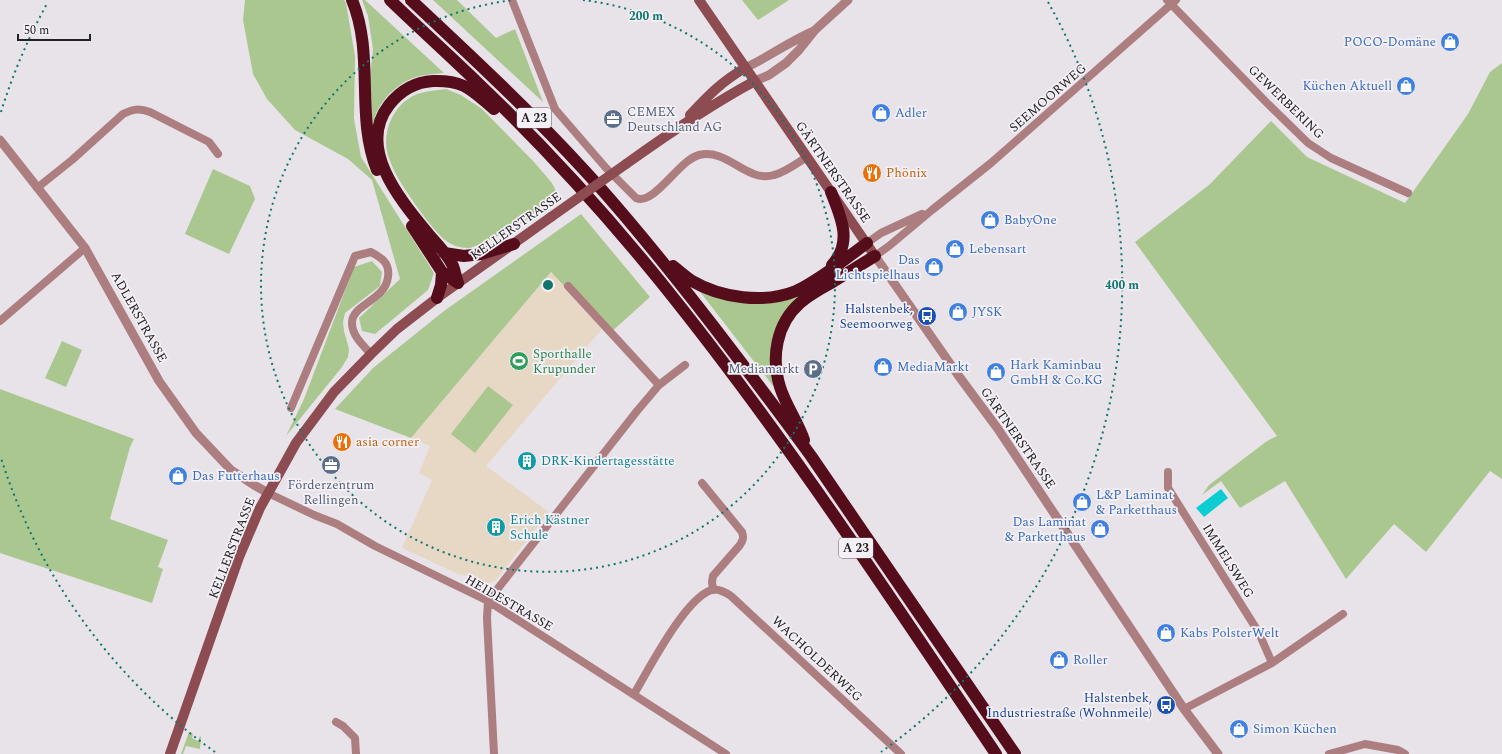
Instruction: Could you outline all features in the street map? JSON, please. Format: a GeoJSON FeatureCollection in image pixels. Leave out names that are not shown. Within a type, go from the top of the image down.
{"type":"FeatureCollection","features":[{"type":"Feature","properties":{"kind":"highway"},"geometry":{"type":"LineString","coordinates":[[352,0],[362,29],[366,122],[371,154],[379,176],[442,272],[458,283]]}},
{"type":"Feature","properties":{"kind":"highway","name":"A 23"},"geometry":{"type":"LineString","coordinates":[[390,0],[480,85],[551,157],[658,280],[716,352],[834,516],[996,754]]}},
{"type":"Feature","properties":{"kind":"highway","name":"A 23"},"geometry":{"type":"LineString","coordinates":[[411,0],[490,74],[561,146],[586,172],[648,244],[811,456],[1015,754]]}},
{"type":"Feature","properties":{"kind":"highway"},"geometry":{"type":"LineString","coordinates":[[458,283],[453,265],[397,192],[381,162],[377,138],[385,111],[401,93],[412,86],[426,82],[449,81],[468,87],[551,157]]}},
{"type":"Feature","properties":{"kind":"highway"},"geometry":{"type":"LineString","coordinates":[[823,274],[837,260],[844,242],[842,220],[831,192]]}},
{"type":"Feature","properties":{"kind":"highway"},"geometry":{"type":"LineString","coordinates":[[648,244],[672,266],[692,281],[719,293],[737,296],[771,297],[787,294],[797,290],[823,274],[867,243]]}},
{"type":"Feature","properties":{"kind":"highway"},"geometry":{"type":"LineString","coordinates":[[444,253],[464,256],[480,254],[514,244]]}},
{"type":"Feature","properties":{"kind":"highway"},"geometry":{"type":"LineString","coordinates":[[811,456],[798,423],[780,388],[776,350],[780,331],[790,314],[805,299],[875,256]]}},
{"type":"Feature","properties":{"kind":"highway"},"geometry":{"type":"LineString","coordinates":[[437,298],[441,285],[442,272]]}},
{"type":"Feature","properties":{"kind":"main road","name":"GÄRTNERSTRASSE"},"geometry":{"type":"LineString","coordinates":[[699,0],[875,256]]}},
{"type":"Feature","properties":{"kind":"main road","name":"KELLERSTRASSE"},"geometry":{"type":"LineString","coordinates":[[680,126],[715,88],[728,78],[746,68]]}},
{"type":"Feature","properties":{"kind":"main road","name":"KELLERSTRASSE"},"geometry":{"type":"LineString","coordinates":[[170,754],[239,556],[260,508],[296,443],[334,392],[397,329],[437,298],[680,126],[736,91],[755,82]]}},
{"type":"Feature","properties":{"kind":"street"},"geometry":{"type":"LineString","coordinates":[[512,0],[555,108],[627,190],[636,198],[640,200],[646,199],[685,163],[698,155],[708,154],[720,156],[754,175],[763,176],[779,173],[807,157]]}},
{"type":"Feature","properties":{"kind":"street"},"geometry":{"type":"LineString","coordinates":[[755,82],[769,75],[786,63],[815,30],[848,0]]}},
{"type":"Feature","properties":{"kind":"street","name":"SEEMOORWEG"},"geometry":{"type":"LineString","coordinates":[[875,256],[992,163],[1119,51],[1172,1]]}},
{"type":"Feature","properties":{"kind":"street","name":"GEWERBERING"},"geometry":{"type":"LineString","coordinates":[[1172,1],[1267,103],[1308,143],[1331,158],[1408,193]]}},
{"type":"Feature","properties":{"kind":"street"},"geometry":{"type":"LineString","coordinates":[[746,68],[766,58],[797,38],[815,30]]}},
{"type":"Feature","properties":{"kind":"street"},"geometry":{"type":"LineString","coordinates":[[37,188],[72,160],[123,114],[140,108],[209,142],[218,154]]}},
{"type":"Feature","properties":{"kind":"street","name":"ADLERSTRASSE"},"geometry":{"type":"LineString","coordinates":[[0,140],[84,248],[159,381],[196,433],[231,470],[254,486],[268,493]]}},
{"type":"Feature","properties":{"kind":"street","name":"SEEMOORWEG"},"geometry":{"type":"LineString","coordinates":[[867,243],[881,233],[932,210]]}},
{"type":"Feature","properties":{"kind":"street"},"geometry":{"type":"LineString","coordinates":[[0,321],[84,248]]}},
{"type":"Feature","properties":{"kind":"street"},"geometry":{"type":"LineString","coordinates":[[291,408],[355,256],[371,252],[384,259],[389,272],[387,284],[379,295],[358,309],[352,322],[355,336],[371,354]]}},
{"type":"Feature","properties":{"kind":"street","name":"GÄRTNERSTRASSE"},"geometry":{"type":"LineString","coordinates":[[875,256],[958,375],[998,429],[1184,709],[1218,754]]}},
{"type":"Feature","properties":{"kind":"street"},"geometry":{"type":"LineString","coordinates":[[568,286],[659,385]]}},
{"type":"Feature","properties":{"kind":"street"},"geometry":{"type":"LineString","coordinates":[[494,754],[487,618],[488,601],[637,411],[659,385],[685,365]]}},
{"type":"Feature","properties":{"kind":"street","name":"IMMELSWEG"},"geometry":{"type":"LineString","coordinates":[[1168,472],[1168,488],[1259,633],[1272,663]]}},
{"type":"Feature","properties":{"kind":"street"},"geometry":{"type":"LineString","coordinates":[[634,694],[672,631],[695,602],[706,593],[713,590],[713,576],[743,540],[742,532],[702,483]]}},
{"type":"Feature","properties":{"kind":"street","name":"HEIDESTRASSE"},"geometry":{"type":"LineString","coordinates":[[268,493],[314,516],[337,524],[375,546],[488,601],[726,754]]}},
{"type":"Feature","properties":{"kind":"street","name":"WACHOLDERWEG"},"geometry":{"type":"LineString","coordinates":[[713,590],[726,592],[731,596],[901,754]]}},
{"type":"Feature","properties":{"kind":"street"},"geometry":{"type":"LineString","coordinates":[[1184,709],[1272,663],[1343,614]]}},
{"type":"Feature","properties":{"kind":"street"},"geometry":{"type":"LineString","coordinates":[[336,722],[343,726],[355,738],[356,754]]}},
{"type":"Feature","properties":{"kind":"street"},"geometry":{"type":"LineString","coordinates":[[1329,754],[1365,744],[1398,750],[1404,754]]}},
{"type":"Feature","properties":{"kind":"shaded area"},"geometry":{"type":"Polygon","coordinates":[[[551,272],[602,329],[486,466],[549,512],[496,580],[490,583],[485,582],[473,577],[458,574],[402,548],[432,480],[419,473],[430,446],[411,438],[551,272]]]}},
{"type":"Feature","properties":{"kind":"green space"},"geometry":{"type":"Polygon","coordinates":[[[245,0],[344,0],[346,3],[355,56],[354,119],[361,157],[434,273],[428,290],[375,334],[362,331],[359,318],[400,279],[372,180],[348,159],[295,130],[267,99],[253,74],[243,20],[245,0]]]}},
{"type":"Feature","properties":{"kind":"green space"},"geometry":{"type":"Polygon","coordinates":[[[362,0],[365,0],[444,73],[416,77],[408,80],[393,90],[381,104],[377,112],[371,135],[369,88],[373,49],[368,16],[362,0]]]}},
{"type":"Feature","properties":{"kind":"green space"},"geometry":{"type":"Polygon","coordinates":[[[433,0],[457,0],[496,38],[515,29],[543,102],[433,0]]]}},
{"type":"Feature","properties":{"kind":"green space"},"geometry":{"type":"Polygon","coordinates":[[[742,0],[789,0],[758,20],[742,0]]]}},
{"type":"Feature","properties":{"kind":"green space"},"geometry":{"type":"Polygon","coordinates":[[[1502,63],[1502,479],[1490,471],[1426,552],[1394,524],[1346,579],[1285,481],[1240,508],[1221,481],[1202,495],[1209,485],[1267,441],[1277,436],[1135,242],[1209,185],[1271,121],[1307,157],[1405,203],[1468,114],[1490,72],[1502,63]]]}},
{"type":"Feature","properties":{"kind":"green space"},"geometry":{"type":"Polygon","coordinates":[[[446,89],[461,95],[482,109],[534,162],[552,183],[557,193],[525,221],[487,241],[468,248],[459,247],[445,240],[432,226],[398,179],[387,150],[387,134],[396,110],[412,96],[446,89]]]}},
{"type":"Feature","properties":{"kind":"green space"},"geometry":{"type":"Polygon","coordinates":[[[213,169],[250,186],[255,199],[229,254],[185,234],[213,169]]]}},
{"type":"Feature","properties":{"kind":"green space"},"geometry":{"type":"Polygon","coordinates":[[[581,214],[650,297],[609,334],[551,272],[411,438],[335,409],[373,368],[444,311],[581,214]]]}},
{"type":"Feature","properties":{"kind":"green space"},"geometry":{"type":"Polygon","coordinates":[[[372,261],[382,272],[380,286],[345,313],[343,322],[349,349],[348,357],[342,367],[286,436],[304,399],[354,267],[372,261]]]}},
{"type":"Feature","properties":{"kind":"green space"},"geometry":{"type":"Polygon","coordinates":[[[808,289],[788,309],[774,386],[701,293],[720,297],[808,289]]]}},
{"type":"Feature","properties":{"kind":"green space"},"geometry":{"type":"Polygon","coordinates":[[[62,341],[82,350],[66,387],[45,378],[62,341]]]}},
{"type":"Feature","properties":{"kind":"green space"},"geometry":{"type":"Polygon","coordinates":[[[488,386],[513,405],[475,453],[451,434],[488,386]]]}},
{"type":"Feature","properties":{"kind":"green space"},"geometry":{"type":"Polygon","coordinates":[[[0,389],[134,439],[130,447],[110,519],[168,540],[158,567],[163,569],[152,603],[0,553],[0,389]]]}},
{"type":"Feature","properties":{"kind":"green space"},"geometry":{"type":"Polygon","coordinates":[[[189,732],[193,734],[192,738],[198,741],[200,736],[201,737],[200,749],[186,746],[183,754],[181,754],[189,732]]]}},
{"type":"Feature","properties":{"kind":"water"},"geometry":{"type":"Polygon","coordinates":[[[1221,489],[1228,498],[1204,517],[1196,508],[1221,489]]]}},
{"type":"Feature","properties":{"kind":"place","name":"POCO-Domäne"},"geometry":{"type":"Point","coordinates":[1450,42]}},
{"type":"Feature","properties":{"kind":"place","name":"Küchen Aktuell"},"geometry":{"type":"Point","coordinates":[1406,86]}},
{"type":"Feature","properties":{"kind":"place","name":"Adler"},"geometry":{"type":"Point","coordinates":[881,113]}},
{"type":"Feature","properties":{"kind":"place","name":"CEMEX Deutschland AG"},"geometry":{"type":"Point","coordinates":[613,119]}},
{"type":"Feature","properties":{"kind":"place","name":"Phönix"},"geometry":{"type":"Point","coordinates":[872,173]}},
{"type":"Feature","properties":{"kind":"place","name":"BabyOne"},"geometry":{"type":"Point","coordinates":[990,220]}},
{"type":"Feature","properties":{"kind":"place","name":"Lebensart"},"geometry":{"type":"Point","coordinates":[955,249]}},
{"type":"Feature","properties":{"kind":"place","name":"Das Lichtspielhaus"},"geometry":{"type":"Point","coordinates":[934,267]}},
{"type":"Feature","properties":{"kind":"place","name":"JYSK"},"geometry":{"type":"Point","coordinates":[958,312]}},
{"type":"Feature","properties":{"kind":"place","name":"Halstenbek, Seemoorweg"},"geometry":{"type":"Point","coordinates":[927,316]}},
{"type":"Feature","properties":{"kind":"place","name":"Sporthalle Krupunder"},"geometry":{"type":"Point","coordinates":[519,361]}},
{"type":"Feature","properties":{"kind":"place","name":"MediaMarkt"},"geometry":{"type":"Point","coordinates":[883,367]}},
{"type":"Feature","properties":{"kind":"place","name":"Mediamarkt"},"geometry":{"type":"Point","coordinates":[813,369]}},
{"type":"Feature","properties":{"kind":"place","name":"Hark Kaminbau GmbH & Co.KG"},"geometry":{"type":"Point","coordinates":[996,372]}},
{"type":"Feature","properties":{"kind":"place","name":"asia corner"},"geometry":{"type":"Point","coordinates":[342,442]}},
{"type":"Feature","properties":{"kind":"place","name":"DRK-Kindertagesstätte"},"geometry":{"type":"Point","coordinates":[527,461]}},
{"type":"Feature","properties":{"kind":"place","name":"Förderzentrum Rellingen"},"geometry":{"type":"Point","coordinates":[331,465]}},
{"type":"Feature","properties":{"kind":"place","name":"Das Futterhaus"},"geometry":{"type":"Point","coordinates":[178,476]}},
{"type":"Feature","properties":{"kind":"place","name":"L&P Laminat & Parketthaus"},"geometry":{"type":"Point","coordinates":[1082,502]}},
{"type":"Feature","properties":{"kind":"place","name":"Erich Kästner Schule"},"geometry":{"type":"Point","coordinates":[496,527]}},
{"type":"Feature","properties":{"kind":"place","name":"Das Laminat & Parketthaus"},"geometry":{"type":"Point","coordinates":[1100,529]}},
{"type":"Feature","properties":{"kind":"place","name":"Kabs PolsterWelt"},"geometry":{"type":"Point","coordinates":[1166,633]}},
{"type":"Feature","properties":{"kind":"place","name":"Roller"},"geometry":{"type":"Point","coordinates":[1059,660]}},
{"type":"Feature","properties":{"kind":"place","name":"Halstenbek, Industriestraße (Wohnmeile)"},"geometry":{"type":"Point","coordinates":[1166,705]}},
{"type":"Feature","properties":{"kind":"place","name":"Simon Küchen"},"geometry":{"type":"Point","coordinates":[1239,729]}}]}
